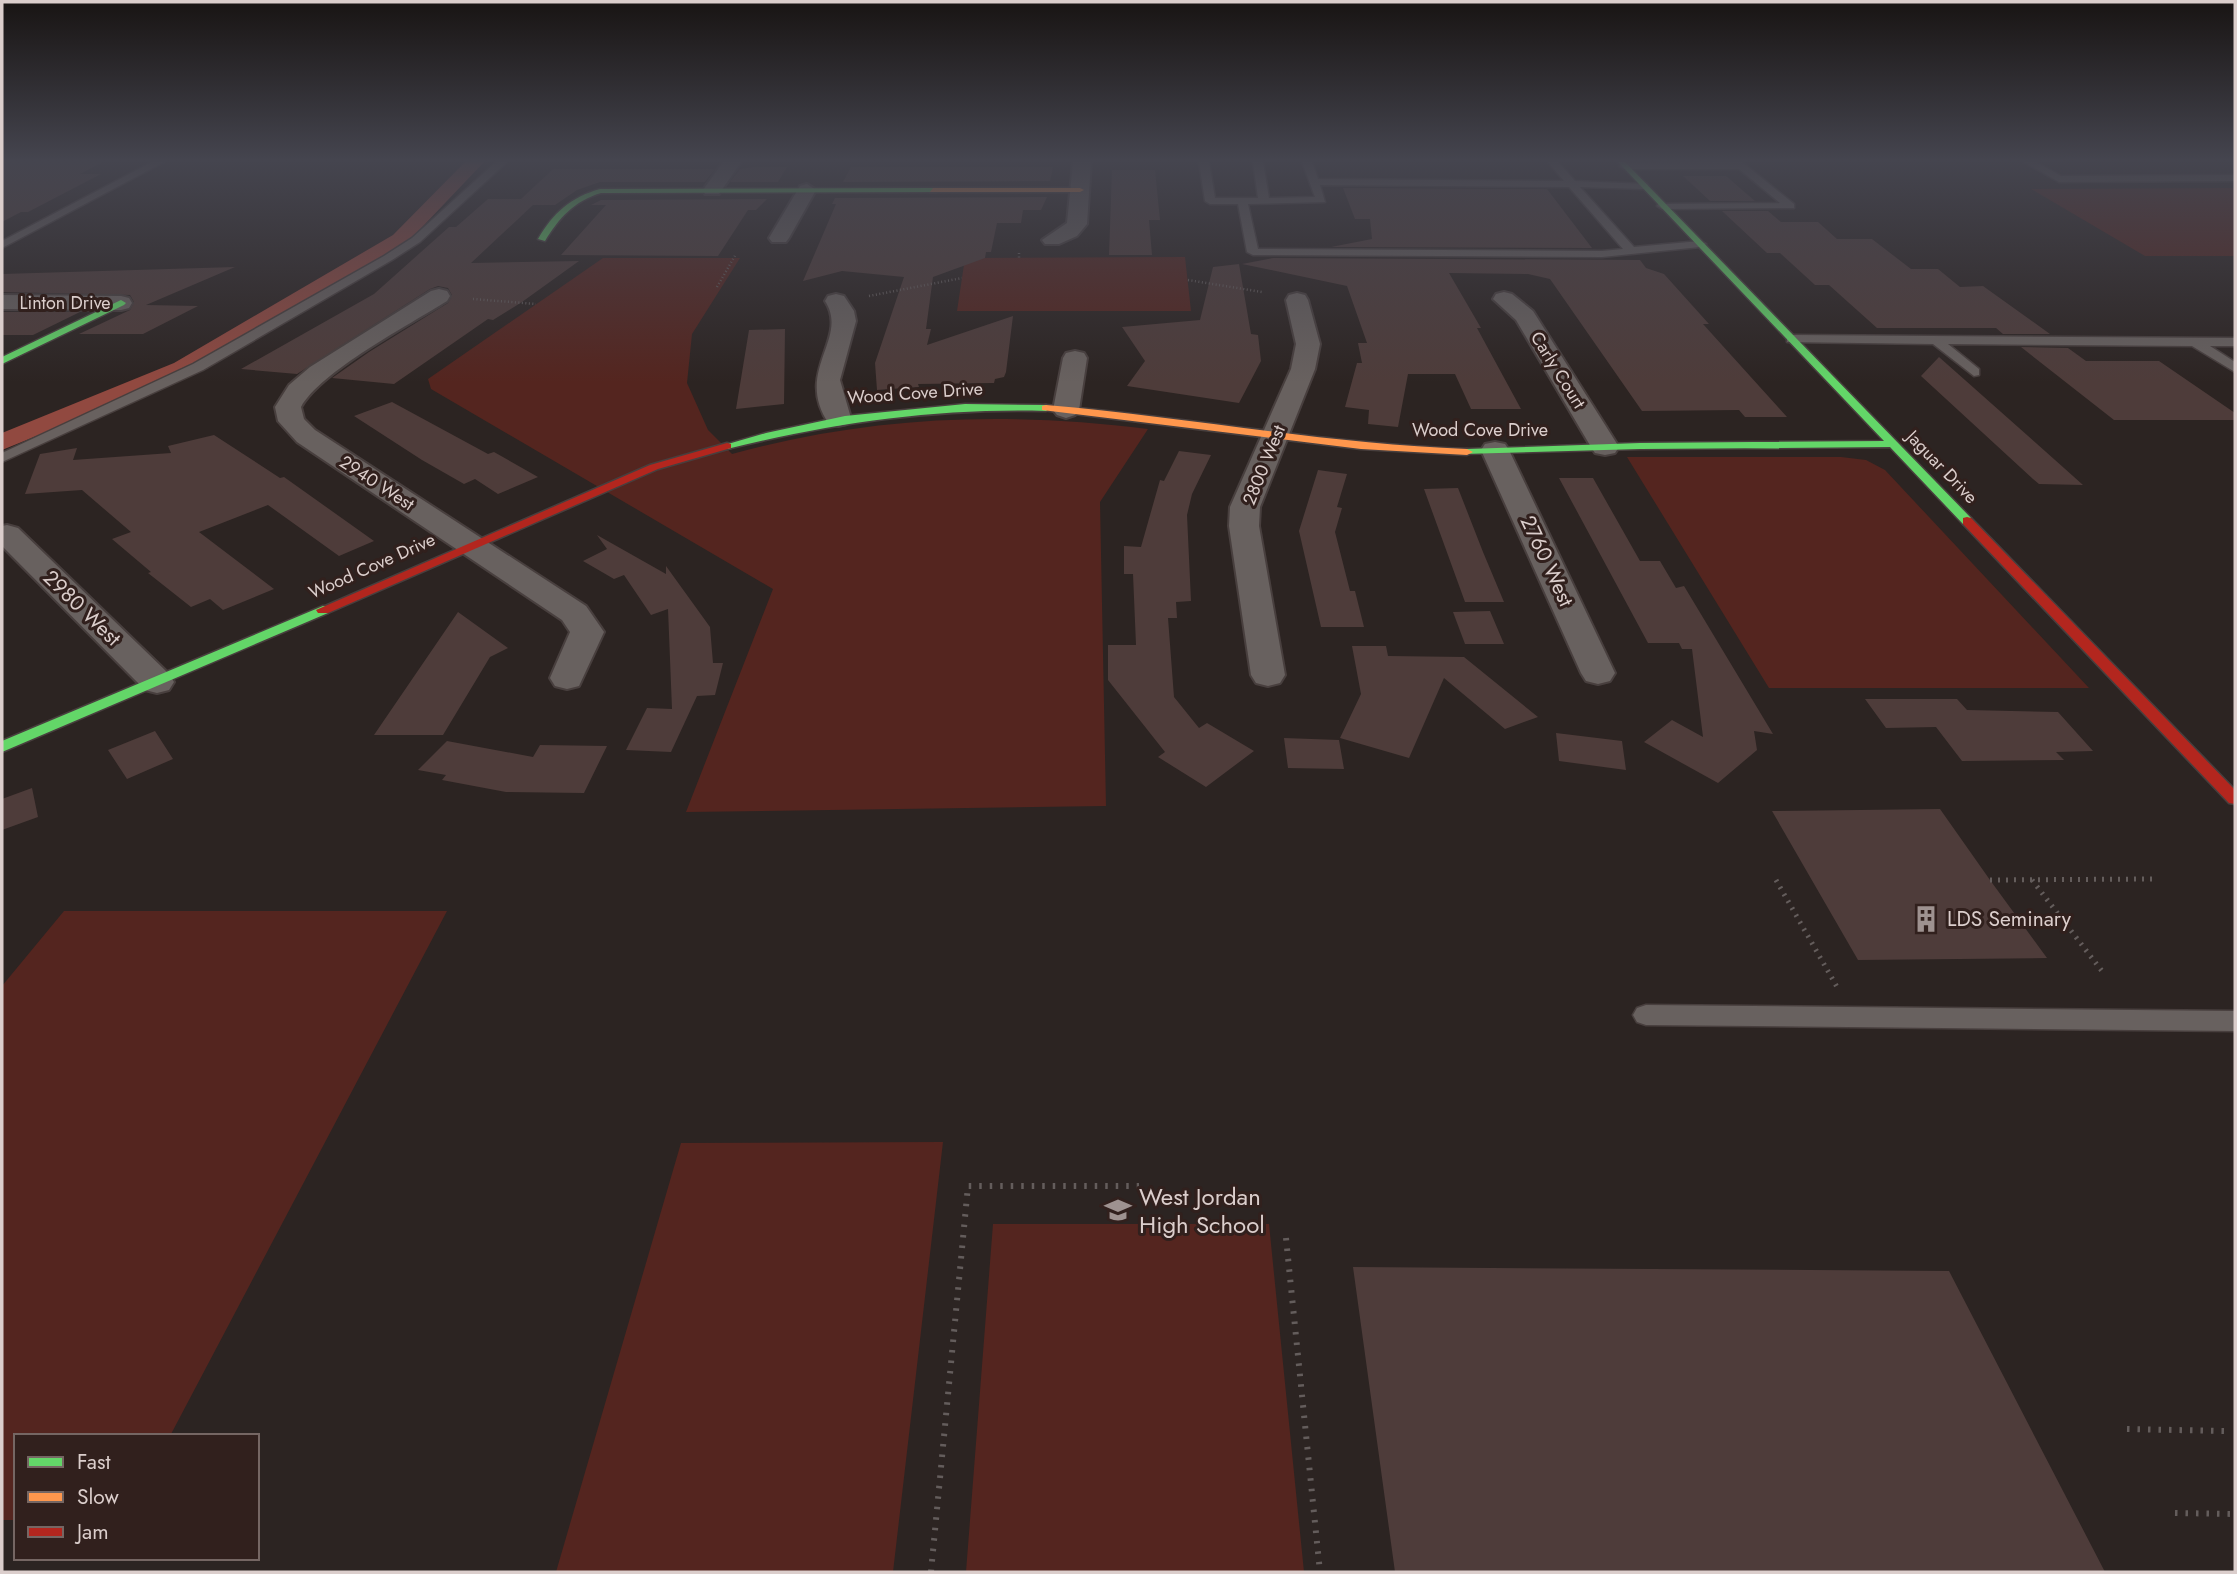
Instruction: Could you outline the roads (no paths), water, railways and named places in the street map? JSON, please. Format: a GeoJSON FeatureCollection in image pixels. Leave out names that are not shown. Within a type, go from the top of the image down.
{"type":"FeatureCollection","features":[{"type":"Feature","properties":{"kind":"street"},"geometry":{"type":"LineString","coordinates":[[542,239],[544,235]]}},
{"type":"Feature","properties":{"kind":"street"},"geometry":{"type":"LineString","coordinates":[[1052,240],[1062,235]]}},
{"type":"Feature","properties":{"kind":"street","name":"Jaguar Drive"},"geometry":{"type":"LineString","coordinates":[[1691,235],[2235,799]]}},
{"type":"Feature","properties":{"kind":"street","name":"2940 West"},"geometry":{"type":"LineString","coordinates":[[439,296],[319,372],[298,390],[288,407],[291,421],[306,436],[574,613],[587,632],[567,678]]}},
{"type":"Feature","properties":{"kind":"street","name":"Carly Court"},"geometry":{"type":"LineString","coordinates":[[1504,299],[1525,316],[1605,447]]}},
{"type":"Feature","properties":{"kind":"street","name":"2800 West"},"geometry":{"type":"LineString","coordinates":[[1268,675],[1244,526],[1245,507],[1303,369],[1308,344],[1297,300]]}},
{"type":"Feature","properties":{"kind":"street"},"geometry":{"type":"LineString","coordinates":[[836,301],[847,320],[828,380],[838,418]]}},
{"type":"Feature","properties":{"kind":"street","name":"Linton Drive"},"geometry":{"type":"LineString","coordinates":[[2,303],[121,303]]}},
{"type":"Feature","properties":{"kind":"street","name":"Linton Drive"},"geometry":{"type":"LineString","coordinates":[[2,361],[121,303]]}},
{"type":"Feature","properties":{"kind":"street"},"geometry":{"type":"LineString","coordinates":[[1066,410],[1075,358]]}},
{"type":"Feature","properties":{"kind":"street","name":"Wood Cove Drive"},"geometry":{"type":"LineString","coordinates":[[2,747],[654,467],[727,444],[838,418],[978,407],[1066,410],[1397,449],[1892,444]]}},
{"type":"Feature","properties":{"kind":"street","name":"2760 West"},"geometry":{"type":"LineString","coordinates":[[1495,450],[1598,673]]}},
{"type":"Feature","properties":{"kind":"street","name":"2980 West"},"geometry":{"type":"LineString","coordinates":[[7,534],[157,682]]}},
{"type":"Feature","properties":{"kind":"lane"},"geometry":{"type":"LineString","coordinates":[[2,245],[20,235]]}},
{"type":"Feature","properties":{"kind":"lane"},"geometry":{"type":"LineString","coordinates":[[2,458],[198,367],[388,258],[421,235]]}},
{"type":"Feature","properties":{"kind":"lane"},"geometry":{"type":"LineString","coordinates":[[1250,235],[1253,251],[1602,254],[1700,244]]}},
{"type":"Feature","properties":{"kind":"lane"},"geometry":{"type":"LineString","coordinates":[[1617,235],[1631,251]]}},
{"type":"Feature","properties":{"kind":"lane"},"geometry":{"type":"LineString","coordinates":[[1792,339],[2235,342]]}},
{"type":"Feature","properties":{"kind":"lane"},"geometry":{"type":"LineString","coordinates":[[1936,340],[1974,372]]}},
{"type":"Feature","properties":{"kind":"lane"},"geometry":{"type":"LineString","coordinates":[[2194,341],[2235,369]]}},
{"type":"Feature","properties":{"kind":"lane"},"geometry":{"type":"LineString","coordinates":[[1646,1015],[2235,1021]]}},
{"type":"Feature","properties":{"kind":"waterway"},"geometry":{"type":"LineString","coordinates":[[2,442],[183,368],[403,235]]}},
{"type":"Feature","properties":{"kind":"place","name":"LDS Seminary"},"geometry":{"type":"Point","coordinates":[1926,919]}},
{"type":"Feature","properties":{"kind":"place","name":"West Jordan High School"},"geometry":{"type":"Point","coordinates":[1118,1210]}}]}
